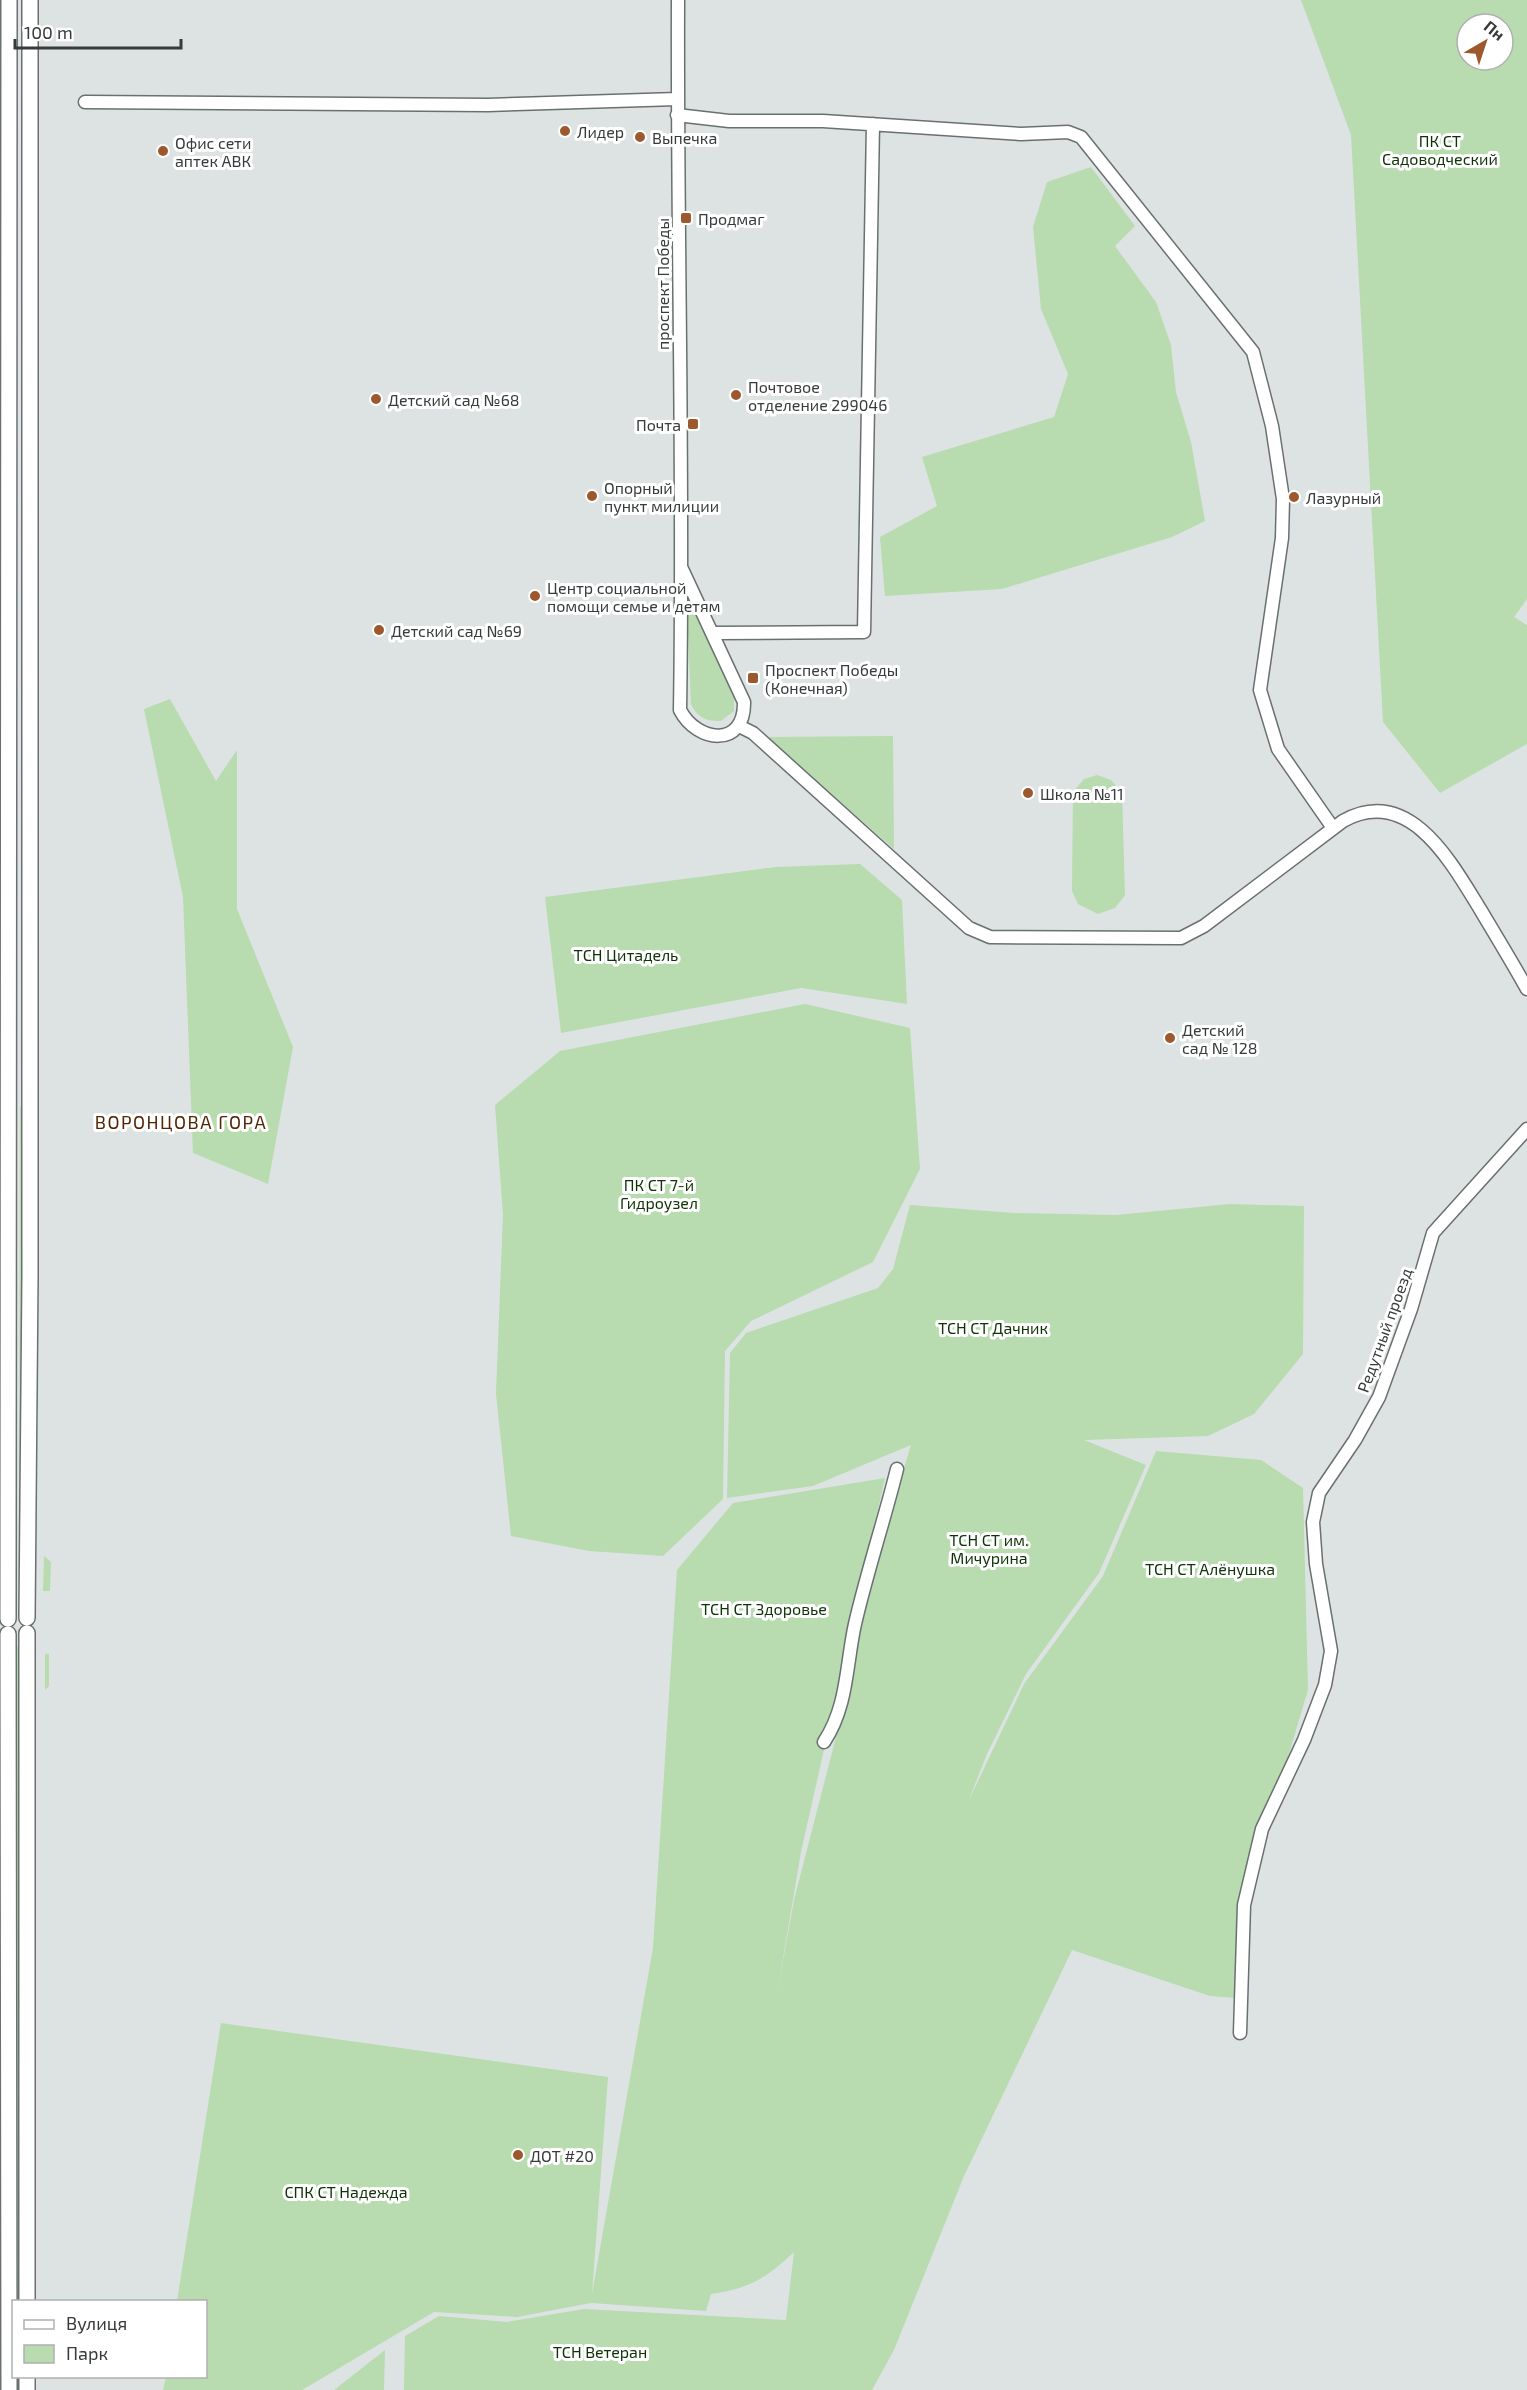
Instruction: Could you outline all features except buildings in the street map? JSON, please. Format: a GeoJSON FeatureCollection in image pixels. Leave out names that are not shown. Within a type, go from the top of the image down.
{"type":"FeatureCollection","features":[{"type":"Feature","properties":{"kind":"main road"},"geometry":{"type":"LineString","coordinates":[[9,0],[9,2390]]}},
{"type":"Feature","properties":{"kind":"main road"},"geometry":{"type":"LineString","coordinates":[[27,2300],[30,0]]}},
{"type":"Feature","properties":{"kind":"main road"},"geometry":{"type":"LineString","coordinates":[[9,1098],[29,1098]]}},
{"type":"Feature","properties":{"kind":"main road"},"geometry":{"type":"LineString","coordinates":[[8,1599],[17,1608],[27,1600]]}},
{"type":"Feature","properties":{"kind":"main road"},"geometry":{"type":"LineString","coordinates":[[8,1651],[17,1645],[27,1650]]}},
{"type":"Feature","properties":{"kind":"street","name":"проспект Победы"},"geometry":{"type":"LineString","coordinates":[[678,0],[676,99],[682,569],[680,710],[694,729],[708,735],[726,734],[739,726],[744,715],[744,702],[714,633],[682,569]]}},
{"type":"Feature","properties":{"kind":"street"},"geometry":{"type":"LineString","coordinates":[[85,102],[488,105],[676,99]]}},
{"type":"Feature","properties":{"kind":"street"},"geometry":{"type":"LineString","coordinates":[[677,116],[729,121],[873,124],[1020,134],[1074,134],[1081,137],[1097,161],[1144,215],[1254,352],[1272,426],[1283,499],[1282,538],[1260,690],[1278,749],[1333,828]]}},
{"type":"Feature","properties":{"kind":"street"},"geometry":{"type":"LineString","coordinates":[[714,633],[864,632],[873,124]]}},
{"type":"Feature","properties":{"kind":"street"},"geometry":{"type":"LineString","coordinates":[[739,726],[753,733],[969,928],[990,937],[1181,938],[1213,920],[1333,828],[1359,812],[1376,810],[1408,821],[1423,831],[1446,855],[1527,989]]}},
{"type":"Feature","properties":{"kind":"street","name":"Редутный проезд"},"geometry":{"type":"LineString","coordinates":[[1240,2032],[1244,1905],[1262,1829],[1304,1740],[1325,1685],[1331,1651],[1316,1564],[1312,1522],[1319,1493],[1355,1440],[1379,1397],[1412,1309],[1433,1233],[1527,1129]]}},
{"type":"Feature","properties":{"kind":"street"},"geometry":{"type":"LineString","coordinates":[[824,1742],[834,1727],[849,1672],[855,1621],[897,1469]]}},
{"type":"Feature","properties":{"kind":"green space","name":"ПК СТ Садоводческий"},"geometry":{"type":"Polygon","coordinates":[[[1301,0],[1527,0],[1527,599],[1514,617],[1527,625],[1527,744],[1440,793],[1383,722],[1351,135],[1301,0]]]}},
{"type":"Feature","properties":{"kind":"green space"},"geometry":{"type":"Polygon","coordinates":[[[1091,167],[1135,226],[1115,246],[1156,302],[1171,345],[1176,392],[1191,442],[1205,521],[1172,537],[1002,589],[885,596],[880,537],[937,506],[922,457],[1054,417],[1068,374],[1041,309],[1033,227],[1047,182],[1091,167]]]}},
{"type":"Feature","properties":{"kind":"green space"},"geometry":{"type":"Polygon","coordinates":[[[693,606],[734,693],[734,711],[721,721],[703,718],[691,704],[687,609],[693,606]]]}},
{"type":"Feature","properties":{"kind":"green space"},"geometry":{"type":"Polygon","coordinates":[[[170,699],[216,781],[237,750],[237,909],[293,1047],[268,1184],[193,1153],[183,897],[144,709],[170,699]]]}},
{"type":"Feature","properties":{"kind":"green space"},"geometry":{"type":"Polygon","coordinates":[[[893,736],[894,849],[767,737],[893,736]]]}},
{"type":"Feature","properties":{"kind":"green space"},"geometry":{"type":"Polygon","coordinates":[[[1097,775],[1111,780],[1122,793],[1125,895],[1115,908],[1098,914],[1078,904],[1072,891],[1073,792],[1084,779],[1097,775]]]}},
{"type":"Feature","properties":{"kind":"green space","name":"ТСН Цитадель"},"geometry":{"type":"Polygon","coordinates":[[[860,864],[902,900],[907,1004],[801,988],[561,1033],[545,897],[776,867],[860,864]]]}},
{"type":"Feature","properties":{"kind":"green space","name":"ПК СТ 7-й Гидроузел"},"geometry":{"type":"Polygon","coordinates":[[[805,1004],[910,1028],[920,1169],[873,1262],[751,1321],[725,1351],[723,1499],[663,1556],[589,1551],[511,1536],[496,1394],[503,1215],[495,1105],[560,1051],[805,1004]]]}},
{"type":"Feature","properties":{"kind":"green space"},"geometry":{"type":"Polygon","coordinates":[[[20,1107],[26,1107],[25,1594],[19,1594],[20,1107]]]}},
{"type":"Feature","properties":{"kind":"green space"},"geometry":{"type":"Polygon","coordinates":[[[1230,1204],[1304,1206],[1303,1354],[1254,1414],[1208,1436],[1084,1440],[1146,1465],[1099,1573],[1026,1674],[987,1754],[968,1802],[1024,1684],[1103,1576],[1156,1451],[1261,1460],[1303,1488],[1308,1690],[1244,1905],[1236,1998],[1210,1996],[1072,1950],[964,2176],[894,2350],[872,2390],[404,2390],[405,2336],[439,2316],[507,2322],[584,2309],[786,2320],[794,2252],[757,2281],[737,2289],[711,2294],[706,2311],[591,2303],[517,2317],[434,2312],[302,2390],[163,2390],[166,2378],[207,2378],[207,2300],[177,2300],[221,2023],[608,2077],[592,2294],[653,1948],[677,1570],[733,1503],[885,1478],[801,1852],[777,1994],[794,1900],[852,1675],[875,1563],[911,1445],[813,1486],[727,1498],[730,1353],[746,1333],[878,1288],[893,1269],[910,1205],[1014,1213],[1116,1215],[1230,1204]]]}},
{"type":"Feature","properties":{"kind":"green space"},"geometry":{"type":"Polygon","coordinates":[[[44,1556],[51,1562],[50,1591],[43,1591],[44,1556]]]}},
{"type":"Feature","properties":{"kind":"green space"},"geometry":{"type":"Polygon","coordinates":[[[20,1647],[19,2300],[13,2300],[14,1648],[20,1647]]]}},
{"type":"Feature","properties":{"kind":"green space"},"geometry":{"type":"Polygon","coordinates":[[[45,1654],[49,1654],[49,1686],[45,1690],[45,1654]]]}},
{"type":"Feature","properties":{"kind":"green space"},"geometry":{"type":"Polygon","coordinates":[[[385,2350],[384,2390],[334,2390],[385,2350]]]}},
{"type":"Feature","properties":{"kind":"green space"},"geometry":{"type":"Polygon","coordinates":[[[13,2378],[19,2378],[19,2390],[13,2390],[13,2378]]]}},
{"type":"Feature","properties":{"kind":"place","name":"Лидер"},"geometry":{"type":"Point","coordinates":[565,131]}},
{"type":"Feature","properties":{"kind":"place","name":"Выпечка"},"geometry":{"type":"Point","coordinates":[640,137]}},
{"type":"Feature","properties":{"kind":"place","name":"Офис сети аптек АВК"},"geometry":{"type":"Point","coordinates":[163,151]}},
{"type":"Feature","properties":{"kind":"place","name":"Продмаг"},"geometry":{"type":"Point","coordinates":[686,218]}},
{"type":"Feature","properties":{"kind":"place","name":"Почтовое отделение 299046"},"geometry":{"type":"Point","coordinates":[736,395]}},
{"type":"Feature","properties":{"kind":"place","name":"Детский сад №68"},"geometry":{"type":"Point","coordinates":[376,399]}},
{"type":"Feature","properties":{"kind":"place","name":"Почта"},"geometry":{"type":"Point","coordinates":[693,424]}},
{"type":"Feature","properties":{"kind":"place","name":"Опорный пункт милиции"},"geometry":{"type":"Point","coordinates":[592,496]}},
{"type":"Feature","properties":{"kind":"place","name":"Лазурный"},"geometry":{"type":"Point","coordinates":[1294,497]}},
{"type":"Feature","properties":{"kind":"place","name":"Центр социальной помощи семье и детям"},"geometry":{"type":"Point","coordinates":[535,596]}},
{"type":"Feature","properties":{"kind":"place","name":"Детский сад №69"},"geometry":{"type":"Point","coordinates":[379,630]}},
{"type":"Feature","properties":{"kind":"place","name":"Проспект Победы (Конечная)"},"geometry":{"type":"Point","coordinates":[753,678]}},
{"type":"Feature","properties":{"kind":"place","name":"Школа №11"},"geometry":{"type":"Point","coordinates":[1028,793]}},
{"type":"Feature","properties":{"kind":"place","name":"Детский сад № 128"},"geometry":{"type":"Point","coordinates":[1170,1038]}},
{"type":"Feature","properties":{"kind":"place","name":"ДОТ #20"},"geometry":{"type":"Point","coordinates":[518,2155]}},
{"type":"Feature","properties":{"kind":"district","name":"ВОРОНЦОВА ГОРА"},"geometry":{"type":"Point","coordinates":[181,1122]}},
{"type":"Feature","properties":{"kind":"park label","name":"ТСН СТ Дачник"},"geometry":{"type":"Point","coordinates":[993,1327]}},
{"type":"Feature","properties":{"kind":"park label","name":"ТСН СТ им. Мичурина"},"geometry":{"type":"Point","coordinates":[989,1548]}},
{"type":"Feature","properties":{"kind":"park label","name":"ТСН СТ Алёнушка"},"geometry":{"type":"Point","coordinates":[1210,1568]}},
{"type":"Feature","properties":{"kind":"park label","name":"ТСН СТ Здоровье"},"geometry":{"type":"Point","coordinates":[764,1608]}},
{"type":"Feature","properties":{"kind":"park label","name":"СПК СТ Надежда"},"geometry":{"type":"Point","coordinates":[346,2191]}},
{"type":"Feature","properties":{"kind":"park label","name":"ТСН Ветеран"},"geometry":{"type":"Point","coordinates":[600,2351]}}]}
